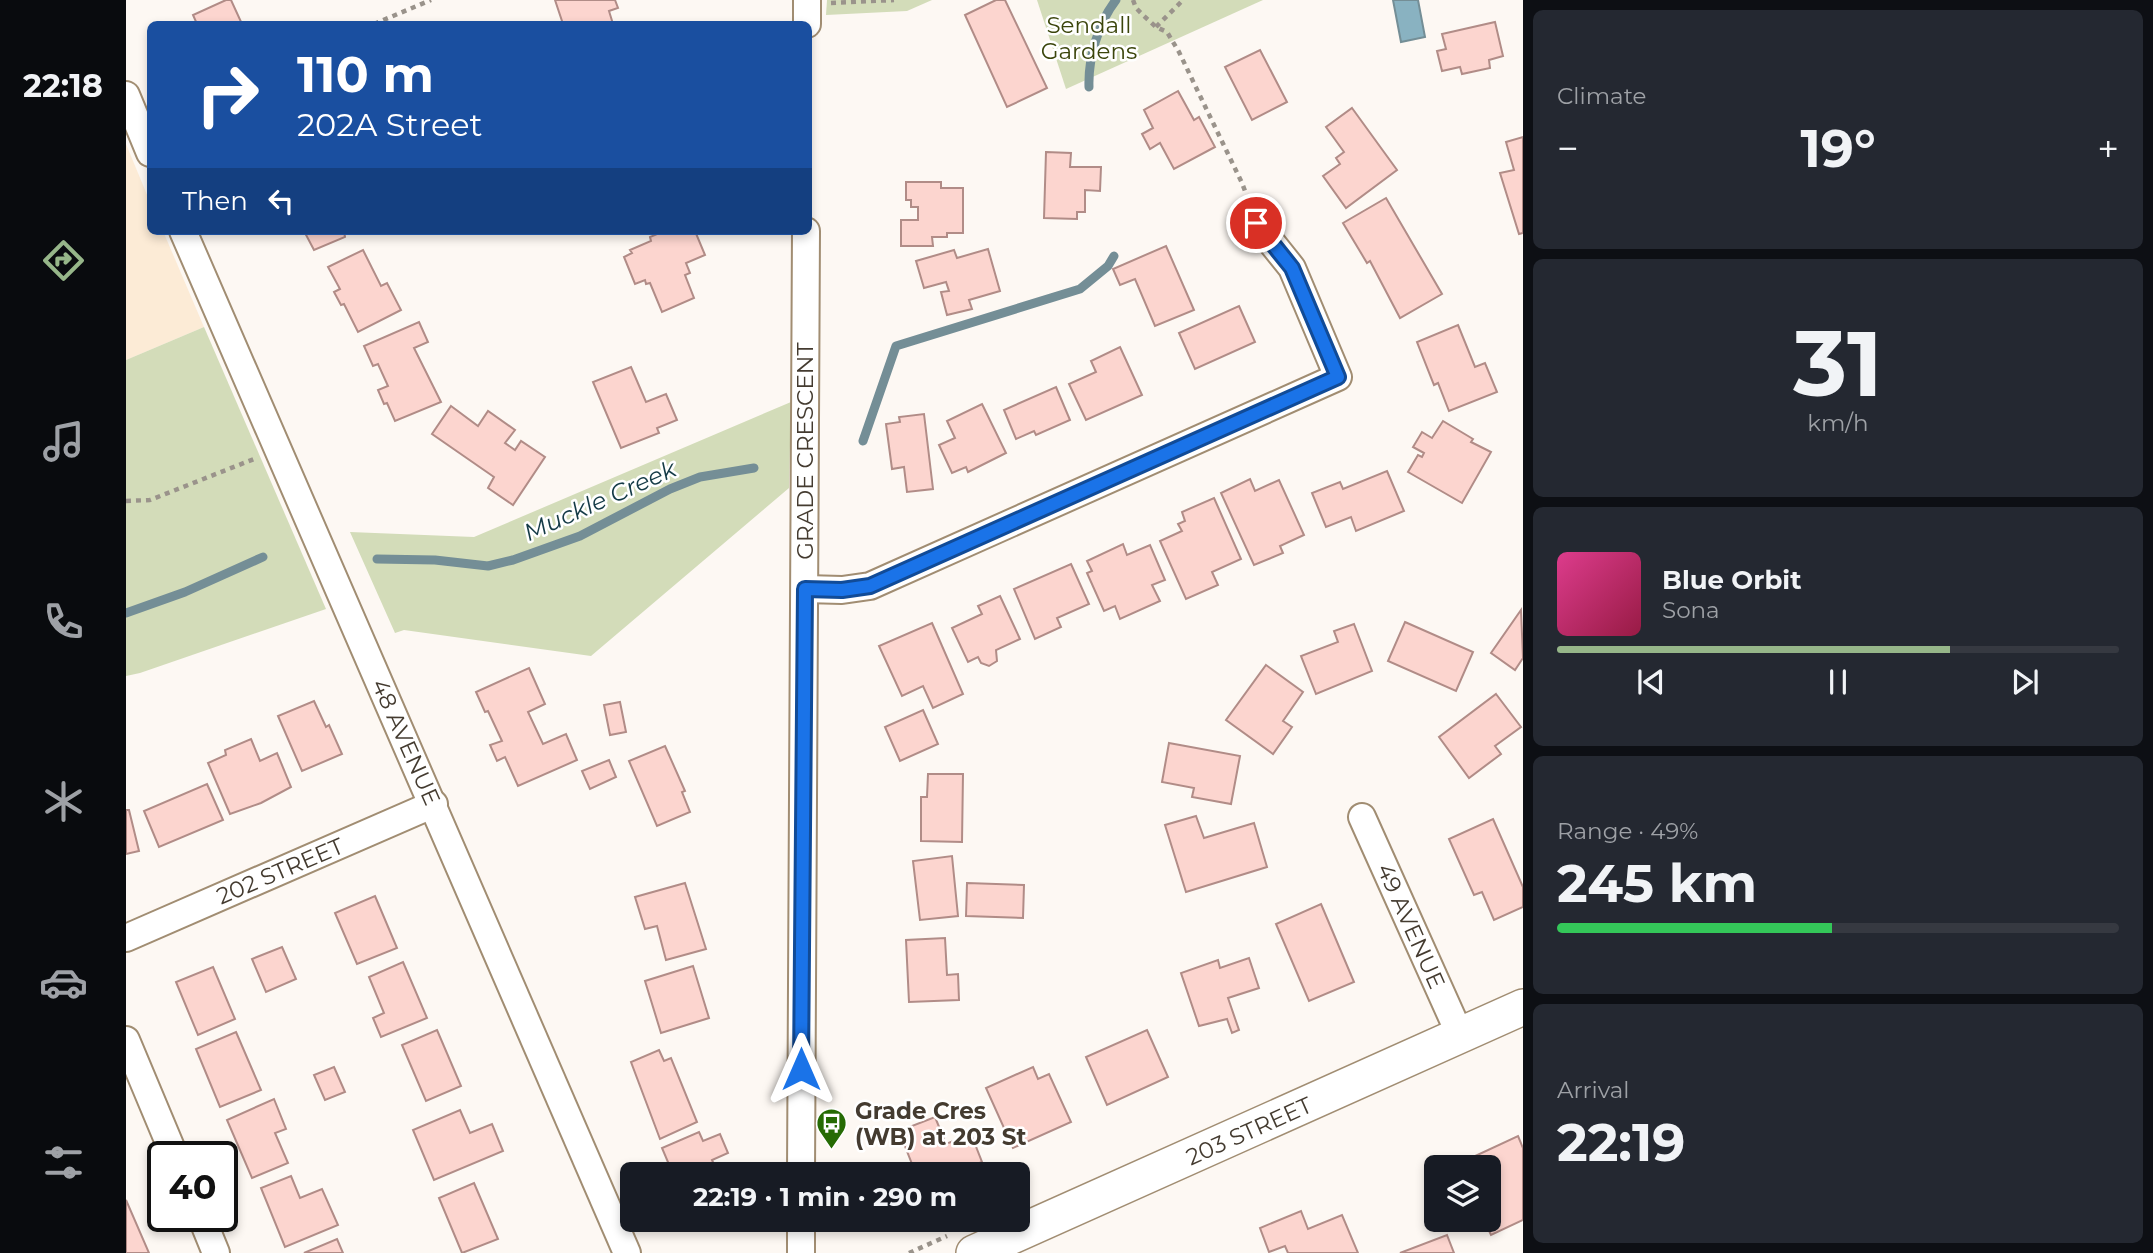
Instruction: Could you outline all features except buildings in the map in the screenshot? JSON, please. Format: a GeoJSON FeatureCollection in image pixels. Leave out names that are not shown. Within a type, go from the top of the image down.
{"type":"FeatureCollection","features":[{"type":"Feature","properties":{"kind":"main road","name":"203 STREET"},"geometry":{"type":"LineString","coordinates":[[963,1244],[1523,1007]]}},
{"type":"Feature","properties":{"kind":"street"},"geometry":{"type":"LineString","coordinates":[[126,95],[147,146]]}},
{"type":"Feature","properties":{"kind":"street"},"geometry":{"type":"LineString","coordinates":[[805,589],[842,590],[870,586],[1338,377],[1292,268],[1256,223]]}},
{"type":"Feature","properties":{"kind":"street","name":"48 AVENUE"},"geometry":{"type":"LineString","coordinates":[[185,235],[627,1253]]}},
{"type":"Feature","properties":{"kind":"street","name":"GRADE CRESCENT"},"geometry":{"type":"LineString","coordinates":[[801,1162],[806,235]]}},
{"type":"Feature","properties":{"kind":"street","name":"202 STREET"},"geometry":{"type":"LineString","coordinates":[[126,938],[434,804]]}},
{"type":"Feature","properties":{"kind":"street","name":"49 AVENUE"},"geometry":{"type":"LineString","coordinates":[[1362,817],[1460,1035]]}},
{"type":"Feature","properties":{"kind":"street"},"geometry":{"type":"LineString","coordinates":[[126,1040],[168,1141]]}},
{"type":"Feature","properties":{"kind":"street"},"geometry":{"type":"LineString","coordinates":[[207,1232],[216,1253]]}},
{"type":"Feature","properties":{"kind":"street"},"geometry":{"type":"LineString","coordinates":[[801,1232],[801,1253]]}},
{"type":"Feature","properties":{"kind":"path"},"geometry":{"type":"LineString","coordinates":[[380,21],[430,0]]}},
{"type":"Feature","properties":{"kind":"path"},"geometry":{"type":"LineString","coordinates":[[811,9],[894,0]]}},
{"type":"Feature","properties":{"kind":"path"},"geometry":{"type":"LineString","coordinates":[[1133,0],[1136,8],[1156,27],[1167,32],[1179,52],[1242,183],[1256,223]]}},
{"type":"Feature","properties":{"kind":"path"},"geometry":{"type":"LineString","coordinates":[[1156,27],[1183,0]]}},
{"type":"Feature","properties":{"kind":"path"},"geometry":{"type":"LineString","coordinates":[[126,501],[150,500],[258,458]]}},
{"type":"Feature","properties":{"kind":"path"},"geometry":{"type":"LineString","coordinates":[[909,1253],[963,1244]]}},
{"type":"Feature","properties":{"kind":"shaded area"},"geometry":{"type":"Polygon","coordinates":[[[126,144],[147,195],[147,235],[165,235],[204,327],[126,360],[126,144]]]}},
{"type":"Feature","properties":{"kind":"green space"},"geometry":{"type":"Polygon","coordinates":[[[827,0],[932,0],[907,11],[826,15],[827,0]]]}},
{"type":"Feature","properties":{"kind":"green space","name":"Sendall Gardens"},"geometry":{"type":"Polygon","coordinates":[[[1037,0],[1263,0],[1066,89],[1037,0]]]}},
{"type":"Feature","properties":{"kind":"green space"},"geometry":{"type":"Polygon","coordinates":[[[204,327],[326,609],[126,676],[126,360],[204,327]]]}},
{"type":"Feature","properties":{"kind":"green space"},"geometry":{"type":"Polygon","coordinates":[[[791,402],[789,488],[591,656],[404,630],[395,633],[350,532],[474,537],[791,402]]]}},
{"type":"Feature","properties":{"kind":"water"},"geometry":{"type":"Polygon","coordinates":[[[1393,0],[1418,0],[1425,37],[1401,42],[1393,0]]]}},
{"type":"Feature","properties":{"kind":"waterway","name":"Muckle Creek"},"geometry":{"type":"LineString","coordinates":[[1089,87],[1095,42],[1104,19],[1116,0]]}},
{"type":"Feature","properties":{"kind":"waterway","name":"Muckle Creek"},"geometry":{"type":"LineString","coordinates":[[863,441],[896,346],[1080,289],[1108,266],[1114,256]]}},
{"type":"Feature","properties":{"kind":"waterway","name":"Muckle Creek"},"geometry":{"type":"LineString","coordinates":[[377,559],[435,560],[488,566],[513,560],[580,536],[670,489],[700,477],[754,468]]}},
{"type":"Feature","properties":{"kind":"waterway","name":"Muckle Creek"},"geometry":{"type":"LineString","coordinates":[[126,613],[185,592],[263,557]]}},
{"type":"Feature","properties":{"kind":"place","name":"Grade Cres (WB) at 203 St"},"geometry":{"type":"Point","coordinates":[832,1151]}},
{"type":"Feature","properties":{"kind":"route"},"geometry":{"type":"LineString","coordinates":[[801,1069],[805,589],[842,590],[870,586],[1338,377],[1292,268],[1256,223]]}}]}
